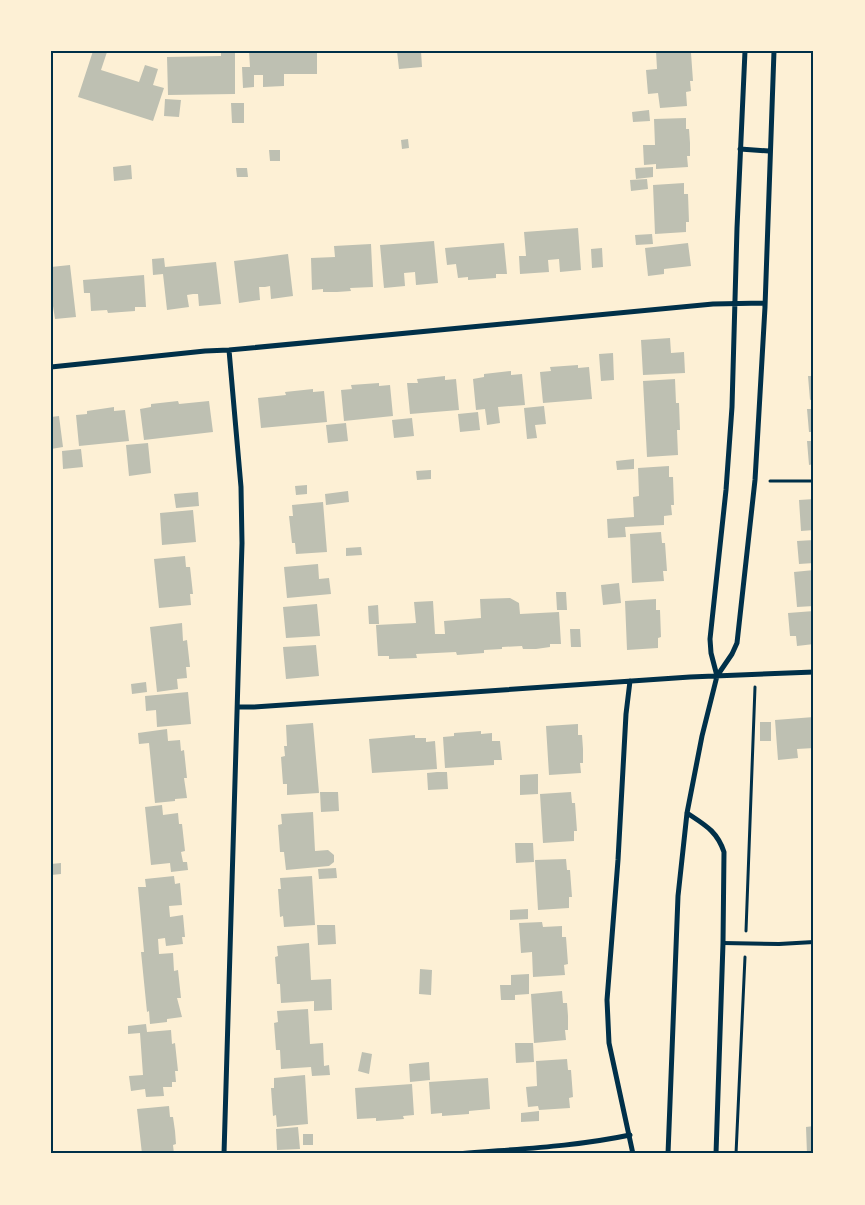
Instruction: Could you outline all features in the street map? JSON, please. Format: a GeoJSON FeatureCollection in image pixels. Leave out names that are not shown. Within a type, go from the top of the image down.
{"type":"FeatureCollection","features":[{"type":"Feature","properties":{"kind":"street"},"geometry":{"type":"LineString","coordinates":[[717,676],[711,653],[710,639],[726,490],[732,408],[745,51]]}},
{"type":"Feature","properties":{"kind":"street"},"geometry":{"type":"LineString","coordinates":[[668,1154],[678,896],[687,813],[702,736],[717,676],[737,643],[754,480],[764,303],[774,51]]}},
{"type":"Feature","properties":{"kind":"street"},"geometry":{"type":"LineString","coordinates":[[740,149],[769,151]]}},
{"type":"Feature","properties":{"kind":"street"},"geometry":{"type":"LineString","coordinates":[[51,367],[713,304],[764,303]]}},
{"type":"Feature","properties":{"kind":"street"},"geometry":{"type":"LineString","coordinates":[[224,1154],[242,543],[241,487],[229,350]]}},
{"type":"Feature","properties":{"kind":"street"},"geometry":{"type":"LineString","coordinates":[[238,707],[254,708],[630,681],[814,672]]}},
{"type":"Feature","properties":{"kind":"street"},"geometry":{"type":"LineString","coordinates":[[630,681],[626,714],[618,860],[607,1000],[609,1043],[633,1154]]}},
{"type":"Feature","properties":{"kind":"street"},"geometry":{"type":"LineString","coordinates":[[687,813],[713,831],[720,841],[724,852],[716,1154]]}},
{"type":"Feature","properties":{"kind":"street"},"geometry":{"type":"LineString","coordinates":[[458,1154],[557,1147],[598,1142],[630,1135]]}},
{"type":"Feature","properties":{"kind":"lane"},"geometry":{"type":"LineString","coordinates":[[723,942],[779,944],[814,942]]}},
{"type":"Feature","properties":{"kind":"path"},"geometry":{"type":"LineString","coordinates":[[754,480],[784,483],[814,482]]}},
{"type":"Feature","properties":{"kind":"path"},"geometry":{"type":"LineString","coordinates":[[736,1154],[755,674]]}},
{"type":"Feature","properties":{"kind":"building"},"geometry":{"type":"Polygon","coordinates":[[[93,51],[107,52],[101,70],[139,82],[145,65],[158,69],[153,85],[164,88],[153,121],[78,97],[93,51]]]}},
{"type":"Feature","properties":{"kind":"building"},"geometry":{"type":"Polygon","coordinates":[[[221,51],[235,51],[235,94],[168,95],[167,57],[221,56],[221,51]]]}},
{"type":"Feature","properties":{"kind":"building"},"geometry":{"type":"Polygon","coordinates":[[[249,51],[317,51],[317,74],[284,74],[284,86],[263,87],[263,75],[254,75],[254,87],[243,88],[242,67],[250,67],[249,51]]]}},
{"type":"Feature","properties":{"kind":"building"},"geometry":{"type":"Polygon","coordinates":[[[397,51],[421,51],[422,67],[399,69],[397,51]]]}},
{"type":"Feature","properties":{"kind":"building"},"geometry":{"type":"Polygon","coordinates":[[[656,51],[688,51],[688,53],[691,53],[693,81],[690,81],[691,91],[686,92],[687,106],[660,108],[658,93],[648,94],[646,70],[657,69],[656,51]]]}},
{"type":"Feature","properties":{"kind":"building"},"geometry":{"type":"Polygon","coordinates":[[[165,99],[181,100],[179,117],[164,116],[165,99]]]}},
{"type":"Feature","properties":{"kind":"building"},"geometry":{"type":"Polygon","coordinates":[[[231,103],[244,103],[244,123],[232,123],[231,103]]]}},
{"type":"Feature","properties":{"kind":"building"},"geometry":{"type":"Polygon","coordinates":[[[649,110],[650,121],[633,122],[632,112],[649,110]]]}},
{"type":"Feature","properties":{"kind":"building"},"geometry":{"type":"Polygon","coordinates":[[[686,118],[686,129],[689,129],[690,143],[690,156],[687,156],[688,167],[656,169],[656,164],[644,165],[643,145],[655,145],[654,119],[686,118]]]}},
{"type":"Feature","properties":{"kind":"building"},"geometry":{"type":"Polygon","coordinates":[[[408,139],[409,148],[402,149],[401,140],[408,139]]]}},
{"type":"Feature","properties":{"kind":"building"},"geometry":{"type":"Polygon","coordinates":[[[269,150],[280,150],[280,161],[270,161],[269,150]]]}},
{"type":"Feature","properties":{"kind":"building"},"geometry":{"type":"Polygon","coordinates":[[[131,165],[132,179],[114,181],[113,167],[131,165]]]}},
{"type":"Feature","properties":{"kind":"building"},"geometry":{"type":"Polygon","coordinates":[[[653,167],[653,177],[636,179],[635,168],[653,167]]]}},
{"type":"Feature","properties":{"kind":"building"},"geometry":{"type":"Polygon","coordinates":[[[236,168],[247,168],[248,177],[237,177],[236,168]]]}},
{"type":"Feature","properties":{"kind":"building"},"geometry":{"type":"Polygon","coordinates":[[[647,179],[648,189],[631,191],[630,180],[647,179]]]}},
{"type":"Feature","properties":{"kind":"building"},"geometry":{"type":"Polygon","coordinates":[[[684,183],[684,194],[688,194],[689,222],[686,222],[686,232],[655,234],[653,185],[684,183]]]}},
{"type":"Feature","properties":{"kind":"building"},"geometry":{"type":"Polygon","coordinates":[[[578,228],[581,270],[560,272],[559,259],[548,260],[549,272],[520,274],[519,256],[526,256],[524,232],[578,228]]]}},
{"type":"Feature","properties":{"kind":"building"},"geometry":{"type":"Polygon","coordinates":[[[652,234],[653,244],[636,245],[635,235],[652,234]]]}},
{"type":"Feature","properties":{"kind":"building"},"geometry":{"type":"Polygon","coordinates":[[[434,241],[438,283],[416,285],[415,272],[404,273],[405,286],[384,288],[380,245],[434,241]]]}},
{"type":"Feature","properties":{"kind":"building"},"geometry":{"type":"Polygon","coordinates":[[[504,243],[507,274],[496,274],[496,278],[468,280],[468,277],[458,278],[456,264],[447,265],[445,248],[504,243]]]}},
{"type":"Feature","properties":{"kind":"building"},"geometry":{"type":"Polygon","coordinates":[[[688,243],[691,266],[664,269],[664,274],[648,276],[645,248],[688,243]]]}},
{"type":"Feature","properties":{"kind":"building"},"geometry":{"type":"Polygon","coordinates":[[[371,244],[373,287],[350,288],[351,291],[337,292],[323,292],[323,289],[312,290],[311,258],[335,257],[334,246],[371,244]]]}},
{"type":"Feature","properties":{"kind":"building"},"geometry":{"type":"Polygon","coordinates":[[[602,248],[603,267],[592,268],[591,249],[602,248]]]}},
{"type":"Feature","properties":{"kind":"building"},"geometry":{"type":"Polygon","coordinates":[[[288,254],[293,296],[271,299],[270,286],[259,287],[260,300],[239,303],[234,261],[288,254]]]}},
{"type":"Feature","properties":{"kind":"building"},"geometry":{"type":"Polygon","coordinates":[[[164,258],[165,267],[216,262],[221,304],[199,306],[198,294],[193,294],[187,295],[189,307],[167,310],[163,274],[153,275],[152,259],[164,258]]]}},
{"type":"Feature","properties":{"kind":"building"},"geometry":{"type":"Polygon","coordinates":[[[70,265],[76,317],[55,319],[53,306],[51,307],[51,267],[70,265]]]}},
{"type":"Feature","properties":{"kind":"building"},"geometry":{"type":"Polygon","coordinates":[[[144,275],[146,307],[135,307],[135,311],[108,313],[107,310],[91,311],[90,293],[84,293],[83,280],[144,275]]]}},
{"type":"Feature","properties":{"kind":"building"},"geometry":{"type":"Polygon","coordinates":[[[670,338],[671,353],[684,352],[685,373],[643,375],[641,340],[670,338]]]}},
{"type":"Feature","properties":{"kind":"building"},"geometry":{"type":"Polygon","coordinates":[[[613,353],[614,380],[601,381],[599,354],[613,353]]]}},
{"type":"Feature","properties":{"kind":"building"},"geometry":{"type":"Polygon","coordinates":[[[578,365],[578,368],[589,367],[592,399],[543,403],[540,372],[551,371],[550,367],[578,365]]]}},
{"type":"Feature","properties":{"kind":"building"},"geometry":{"type":"Polygon","coordinates":[[[511,371],[511,375],[522,374],[525,405],[498,407],[500,423],[487,425],[485,409],[476,410],[473,379],[484,377],[484,374],[511,371]]]}},
{"type":"Feature","properties":{"kind":"building"},"geometry":{"type":"Polygon","coordinates":[[[445,376],[445,380],[456,379],[459,410],[410,414],[407,383],[418,383],[417,379],[445,376]]]}},
{"type":"Feature","properties":{"kind":"building"},"geometry":{"type":"Polygon","coordinates":[[[808,376],[814,376],[814,399],[810,400],[808,376]]]}},
{"type":"Feature","properties":{"kind":"building"},"geometry":{"type":"Polygon","coordinates":[[[675,379],[676,403],[679,403],[680,430],[677,430],[678,455],[647,457],[643,381],[675,379]]]}},
{"type":"Feature","properties":{"kind":"building"},"geometry":{"type":"Polygon","coordinates":[[[379,383],[379,386],[390,385],[393,416],[344,421],[341,390],[352,389],[351,385],[379,383]]]}},
{"type":"Feature","properties":{"kind":"building"},"geometry":{"type":"Polygon","coordinates":[[[313,389],[313,392],[324,391],[327,422],[261,428],[258,398],[286,395],[285,392],[313,389]]]}},
{"type":"Feature","properties":{"kind":"building"},"geometry":{"type":"Polygon","coordinates":[[[178,401],[179,404],[209,401],[213,432],[144,440],[140,409],[151,407],[151,404],[178,401]]]}},
{"type":"Feature","properties":{"kind":"building"},"geometry":{"type":"Polygon","coordinates":[[[544,406],[546,424],[535,425],[537,438],[527,439],[524,408],[544,406]]]}},
{"type":"Feature","properties":{"kind":"building"},"geometry":{"type":"Polygon","coordinates":[[[114,407],[114,411],[125,410],[129,441],[79,446],[76,415],[87,414],[87,411],[114,407]]]}},
{"type":"Feature","properties":{"kind":"building"},"geometry":{"type":"Polygon","coordinates":[[[807,409],[814,409],[814,432],[809,432],[807,409]]]}},
{"type":"Feature","properties":{"kind":"building"},"geometry":{"type":"Polygon","coordinates":[[[478,412],[480,430],[460,432],[458,414],[478,412]]]}},
{"type":"Feature","properties":{"kind":"building"},"geometry":{"type":"Polygon","coordinates":[[[59,416],[63,447],[51,449],[51,417],[59,416]]]}},
{"type":"Feature","properties":{"kind":"building"},"geometry":{"type":"Polygon","coordinates":[[[412,418],[414,436],[394,438],[392,420],[412,418]]]}},
{"type":"Feature","properties":{"kind":"building"},"geometry":{"type":"Polygon","coordinates":[[[346,423],[348,441],[328,443],[326,425],[346,423]]]}},
{"type":"Feature","properties":{"kind":"building"},"geometry":{"type":"Polygon","coordinates":[[[807,441],[814,441],[814,464],[809,465],[807,441]]]}},
{"type":"Feature","properties":{"kind":"building"},"geometry":{"type":"Polygon","coordinates":[[[148,443],[151,473],[129,476],[126,445],[148,443]]]}},
{"type":"Feature","properties":{"kind":"building"},"geometry":{"type":"Polygon","coordinates":[[[81,449],[83,467],[63,469],[62,451],[81,449]]]}},
{"type":"Feature","properties":{"kind":"building"},"geometry":{"type":"Polygon","coordinates":[[[634,459],[634,469],[617,470],[616,461],[634,459]]]}},
{"type":"Feature","properties":{"kind":"building"},"geometry":{"type":"Polygon","coordinates":[[[669,466],[669,477],[673,477],[674,505],[671,505],[672,515],[664,516],[664,525],[625,527],[626,537],[608,538],[607,519],[634,517],[633,497],[639,496],[638,468],[669,466]]]}},
{"type":"Feature","properties":{"kind":"building"},"geometry":{"type":"Polygon","coordinates":[[[431,470],[431,479],[417,480],[416,471],[431,470]]]}},
{"type":"Feature","properties":{"kind":"building"},"geometry":{"type":"Polygon","coordinates":[[[307,485],[307,494],[296,495],[295,486],[307,485]]]}},
{"type":"Feature","properties":{"kind":"building"},"geometry":{"type":"Polygon","coordinates":[[[348,491],[349,502],[326,505],[325,494],[348,491]]]}},
{"type":"Feature","properties":{"kind":"building"},"geometry":{"type":"Polygon","coordinates":[[[198,492],[199,506],[176,508],[174,494],[198,492]]]}},
{"type":"Feature","properties":{"kind":"building"},"geometry":{"type":"Polygon","coordinates":[[[814,499],[814,530],[801,531],[799,500],[814,499]]]}},
{"type":"Feature","properties":{"kind":"building"},"geometry":{"type":"Polygon","coordinates":[[[323,502],[327,552],[296,554],[295,543],[292,543],[289,516],[293,516],[292,505],[323,502]]]}},
{"type":"Feature","properties":{"kind":"building"},"geometry":{"type":"Polygon","coordinates":[[[193,510],[196,542],[162,545],[160,513],[193,510]]]}},
{"type":"Feature","properties":{"kind":"building"},"geometry":{"type":"Polygon","coordinates":[[[661,532],[662,543],[665,543],[667,571],[663,571],[664,581],[632,583],[630,534],[661,532]]]}},
{"type":"Feature","properties":{"kind":"building"},"geometry":{"type":"Polygon","coordinates":[[[814,540],[814,563],[799,564],[797,541],[814,540]]]}},
{"type":"Feature","properties":{"kind":"building"},"geometry":{"type":"Polygon","coordinates":[[[361,547],[362,555],[346,556],[346,548],[361,547]]]}},
{"type":"Feature","properties":{"kind":"building"},"geometry":{"type":"Polygon","coordinates":[[[185,556],[186,567],[190,567],[193,594],[190,594],[191,605],[159,608],[154,559],[185,556]]]}},
{"type":"Feature","properties":{"kind":"building"},"geometry":{"type":"Polygon","coordinates":[[[318,564],[319,579],[329,578],[331,594],[287,598],[284,567],[318,564]]]}},
{"type":"Feature","properties":{"kind":"building"},"geometry":{"type":"Polygon","coordinates":[[[814,570],[814,606],[797,607],[794,572],[814,570]]]}},
{"type":"Feature","properties":{"kind":"building"},"geometry":{"type":"Polygon","coordinates":[[[619,583],[621,603],[603,605],[601,585],[619,583]]]}},
{"type":"Feature","properties":{"kind":"building"},"geometry":{"type":"Polygon","coordinates":[[[556,592],[566,592],[567,610],[557,610],[556,592]]]}},
{"type":"Feature","properties":{"kind":"building"},"geometry":{"type":"Polygon","coordinates":[[[510,598],[519,603],[520,614],[559,612],[561,644],[550,644],[550,647],[536,649],[523,649],[522,646],[502,647],[502,649],[484,650],[484,653],[457,655],[456,652],[416,654],[417,658],[389,659],[389,656],[378,656],[376,625],[416,623],[414,602],[433,601],[435,634],[445,634],[444,621],[481,618],[480,599],[510,598]]]}},
{"type":"Feature","properties":{"kind":"building"},"geometry":{"type":"Polygon","coordinates":[[[656,599],[656,610],[660,610],[661,637],[658,638],[658,648],[627,650],[625,601],[656,599]]]}},
{"type":"Feature","properties":{"kind":"building"},"geometry":{"type":"Polygon","coordinates":[[[317,604],[320,636],[286,638],[283,607],[317,604]]]}},
{"type":"Feature","properties":{"kind":"building"},"geometry":{"type":"Polygon","coordinates":[[[378,605],[379,624],[369,624],[368,606],[378,605]]]}},
{"type":"Feature","properties":{"kind":"building"},"geometry":{"type":"Polygon","coordinates":[[[814,611],[814,644],[797,646],[796,636],[790,636],[788,613],[814,611]]]}},
{"type":"Feature","properties":{"kind":"building"},"geometry":{"type":"Polygon","coordinates":[[[182,623],[183,641],[187,640],[190,667],[186,667],[187,678],[177,679],[178,689],[157,692],[150,627],[182,623]]]}},
{"type":"Feature","properties":{"kind":"building"},"geometry":{"type":"Polygon","coordinates":[[[570,629],[580,629],[581,647],[571,647],[570,629]]]}},
{"type":"Feature","properties":{"kind":"building"},"geometry":{"type":"Polygon","coordinates":[[[316,645],[319,676],[286,679],[283,647],[316,645]]]}},
{"type":"Feature","properties":{"kind":"building"},"geometry":{"type":"Polygon","coordinates":[[[146,682],[147,692],[132,694],[131,684],[146,682]]]}},
{"type":"Feature","properties":{"kind":"building"},"geometry":{"type":"Polygon","coordinates":[[[188,692],[191,724],[157,727],[156,710],[146,711],[145,696],[188,692]]]}},
{"type":"Feature","properties":{"kind":"building"},"geometry":{"type":"Polygon","coordinates":[[[814,717],[814,748],[797,749],[798,758],[778,760],[775,720],[814,717]]]}},
{"type":"Feature","properties":{"kind":"building"},"geometry":{"type":"Polygon","coordinates":[[[760,722],[771,722],[771,741],[760,741],[760,722]]]}},
{"type":"Feature","properties":{"kind":"building"},"geometry":{"type":"Polygon","coordinates":[[[313,723],[319,793],[287,795],[287,784],[283,784],[281,757],[285,756],[284,746],[287,746],[286,725],[313,723]]]}},
{"type":"Feature","properties":{"kind":"building"},"geometry":{"type":"Polygon","coordinates":[[[578,724],[578,735],[582,735],[583,749],[583,763],[580,763],[581,773],[549,775],[546,726],[578,724]]]}},
{"type":"Feature","properties":{"kind":"building"},"geometry":{"type":"Polygon","coordinates":[[[167,729],[168,741],[180,740],[181,751],[184,750],[187,778],[184,778],[187,798],[155,803],[149,743],[139,744],[138,733],[167,729]]]}},
{"type":"Feature","properties":{"kind":"building"},"geometry":{"type":"Polygon","coordinates":[[[481,731],[481,734],[492,733],[492,741],[500,741],[502,760],[494,760],[494,765],[445,768],[443,737],[454,736],[454,733],[481,731]]]}},
{"type":"Feature","properties":{"kind":"building"},"geometry":{"type":"Polygon","coordinates":[[[415,735],[415,738],[426,738],[426,742],[435,741],[437,769],[372,773],[369,739],[415,735]]]}},
{"type":"Feature","properties":{"kind":"building"},"geometry":{"type":"Polygon","coordinates":[[[447,772],[448,789],[428,790],[427,773],[447,772]]]}},
{"type":"Feature","properties":{"kind":"building"},"geometry":{"type":"Polygon","coordinates":[[[538,774],[538,794],[520,795],[520,775],[538,774]]]}},
{"type":"Feature","properties":{"kind":"building"},"geometry":{"type":"Polygon","coordinates":[[[320,792],[338,792],[339,811],[321,812],[320,792]]]}},
{"type":"Feature","properties":{"kind":"building"},"geometry":{"type":"Polygon","coordinates":[[[571,792],[572,803],[575,803],[577,831],[574,831],[574,841],[543,843],[540,794],[571,792]]]}},
{"type":"Feature","properties":{"kind":"building"},"geometry":{"type":"Polygon","coordinates":[[[162,805],[163,815],[178,813],[179,824],[182,824],[185,851],[181,852],[183,862],[187,862],[188,870],[171,872],[170,863],[151,865],[145,807],[162,805]]]}},
{"type":"Feature","properties":{"kind":"building"},"geometry":{"type":"Polygon","coordinates":[[[313,812],[315,851],[328,850],[334,855],[334,862],[329,866],[286,870],[284,852],[280,852],[278,825],[282,824],[281,814],[313,812]]]}},
{"type":"Feature","properties":{"kind":"building"},"geometry":{"type":"Polygon","coordinates":[[[515,843],[533,843],[534,862],[516,863],[515,843]]]}},
{"type":"Feature","properties":{"kind":"building"},"geometry":{"type":"Polygon","coordinates":[[[566,859],[567,870],[570,870],[572,897],[569,897],[569,908],[538,910],[535,860],[566,859]]]}},
{"type":"Feature","properties":{"kind":"building"},"geometry":{"type":"Polygon","coordinates":[[[61,863],[61,874],[51,875],[51,864],[61,863]]]}},
{"type":"Feature","properties":{"kind":"building"},"geometry":{"type":"Polygon","coordinates":[[[336,868],[337,878],[319,879],[318,869],[336,868]]]}},
{"type":"Feature","properties":{"kind":"building"},"geometry":{"type":"Polygon","coordinates":[[[174,876],[175,884],[180,883],[182,905],[169,906],[170,917],[183,915],[185,937],[182,937],[183,944],[166,946],[165,938],[158,939],[159,954],[173,953],[174,971],[178,970],[181,998],[177,998],[182,1017],[167,1019],[167,1022],[150,1024],[141,952],[144,952],[138,887],[146,887],[145,879],[174,876]]]}},
{"type":"Feature","properties":{"kind":"building"},"geometry":{"type":"Polygon","coordinates":[[[312,876],[315,925],[284,927],[283,916],[280,917],[278,889],[281,889],[280,878],[312,876]]]}},
{"type":"Feature","properties":{"kind":"building"},"geometry":{"type":"Polygon","coordinates":[[[528,909],[528,919],[510,920],[510,910],[528,909]]]}},
{"type":"Feature","properties":{"kind":"building"},"geometry":{"type":"Polygon","coordinates":[[[542,922],[543,927],[562,926],[562,937],[566,937],[568,964],[564,965],[565,975],[533,977],[532,952],[521,953],[519,923],[542,922]]]}},
{"type":"Feature","properties":{"kind":"building"},"geometry":{"type":"Polygon","coordinates":[[[317,925],[335,925],[336,944],[318,945],[317,925]]]}},
{"type":"Feature","properties":{"kind":"building"},"geometry":{"type":"Polygon","coordinates":[[[309,943],[311,980],[331,979],[332,1010],[314,1011],[314,1001],[281,1003],[280,984],[277,984],[275,957],[278,956],[277,946],[309,943]]]}},
{"type":"Feature","properties":{"kind":"building"},"geometry":{"type":"Polygon","coordinates":[[[420,969],[432,970],[431,995],[419,994],[420,969]]]}},
{"type":"Feature","properties":{"kind":"building"},"geometry":{"type":"Polygon","coordinates":[[[529,974],[529,994],[515,995],[515,1000],[501,1000],[500,985],[511,985],[511,975],[529,974]]]}},
{"type":"Feature","properties":{"kind":"building"},"geometry":{"type":"Polygon","coordinates":[[[562,991],[563,1003],[567,1003],[568,1030],[565,1030],[566,1040],[534,1043],[531,994],[562,991]]]}},
{"type":"Feature","properties":{"kind":"building"},"geometry":{"type":"Polygon","coordinates":[[[308,1009],[310,1044],[323,1043],[324,1066],[329,1065],[330,1075],[312,1076],[311,1067],[281,1069],[280,1050],[276,1050],[274,1023],[278,1022],[277,1011],[308,1009]]]}},
{"type":"Feature","properties":{"kind":"building"},"geometry":{"type":"Polygon","coordinates":[[[146,1024],[147,1032],[171,1030],[172,1044],[175,1043],[178,1071],[175,1071],[176,1082],[172,1082],[172,1087],[163,1087],[164,1096],[146,1097],[145,1089],[131,1091],[129,1076],[143,1075],[140,1033],[128,1034],[128,1026],[146,1024]]]}},
{"type":"Feature","properties":{"kind":"building"},"geometry":{"type":"Polygon","coordinates":[[[515,1043],[533,1043],[534,1062],[516,1063],[515,1043]]]}},
{"type":"Feature","properties":{"kind":"building"},"geometry":{"type":"Polygon","coordinates":[[[362,1052],[372,1054],[369,1074],[358,1071],[362,1052]]]}},
{"type":"Feature","properties":{"kind":"building"},"geometry":{"type":"Polygon","coordinates":[[[567,1059],[568,1070],[571,1070],[573,1097],[569,1098],[570,1108],[539,1110],[538,1106],[528,1107],[526,1087],[537,1086],[536,1061],[567,1059]]]}},
{"type":"Feature","properties":{"kind":"building"},"geometry":{"type":"Polygon","coordinates":[[[429,1062],[430,1080],[410,1082],[409,1064],[429,1062]]]}},
{"type":"Feature","properties":{"kind":"building"},"geometry":{"type":"Polygon","coordinates":[[[305,1075],[308,1124],[277,1127],[276,1115],[273,1116],[271,1088],[274,1088],[274,1078],[305,1075]]]}},
{"type":"Feature","properties":{"kind":"building"},"geometry":{"type":"Polygon","coordinates":[[[488,1078],[490,1109],[469,1111],[469,1114],[442,1116],[442,1113],[431,1114],[429,1082],[488,1078]]]}},
{"type":"Feature","properties":{"kind":"building"},"geometry":{"type":"Polygon","coordinates":[[[412,1084],[414,1115],[403,1116],[404,1119],[376,1121],[376,1118],[357,1119],[355,1088],[412,1084]]]}},
{"type":"Feature","properties":{"kind":"building"},"geometry":{"type":"Polygon","coordinates":[[[169,1106],[170,1117],[173,1117],[175,1131],[176,1144],[173,1145],[174,1154],[142,1154],[137,1109],[169,1106]]]}},
{"type":"Feature","properties":{"kind":"building"},"geometry":{"type":"Polygon","coordinates":[[[539,1111],[539,1121],[521,1122],[521,1113],[539,1111]]]}},
{"type":"Feature","properties":{"kind":"building"},"geometry":{"type":"Polygon","coordinates":[[[814,1126],[814,1154],[807,1154],[806,1127],[814,1126]]]}},
{"type":"Feature","properties":{"kind":"building"},"geometry":{"type":"Polygon","coordinates":[[[298,1127],[300,1149],[277,1150],[276,1129],[298,1127]]]}},
{"type":"Feature","properties":{"kind":"building"},"geometry":{"type":"Polygon","coordinates":[[[303,1134],[313,1134],[313,1145],[303,1145],[303,1134]]]}}]}
